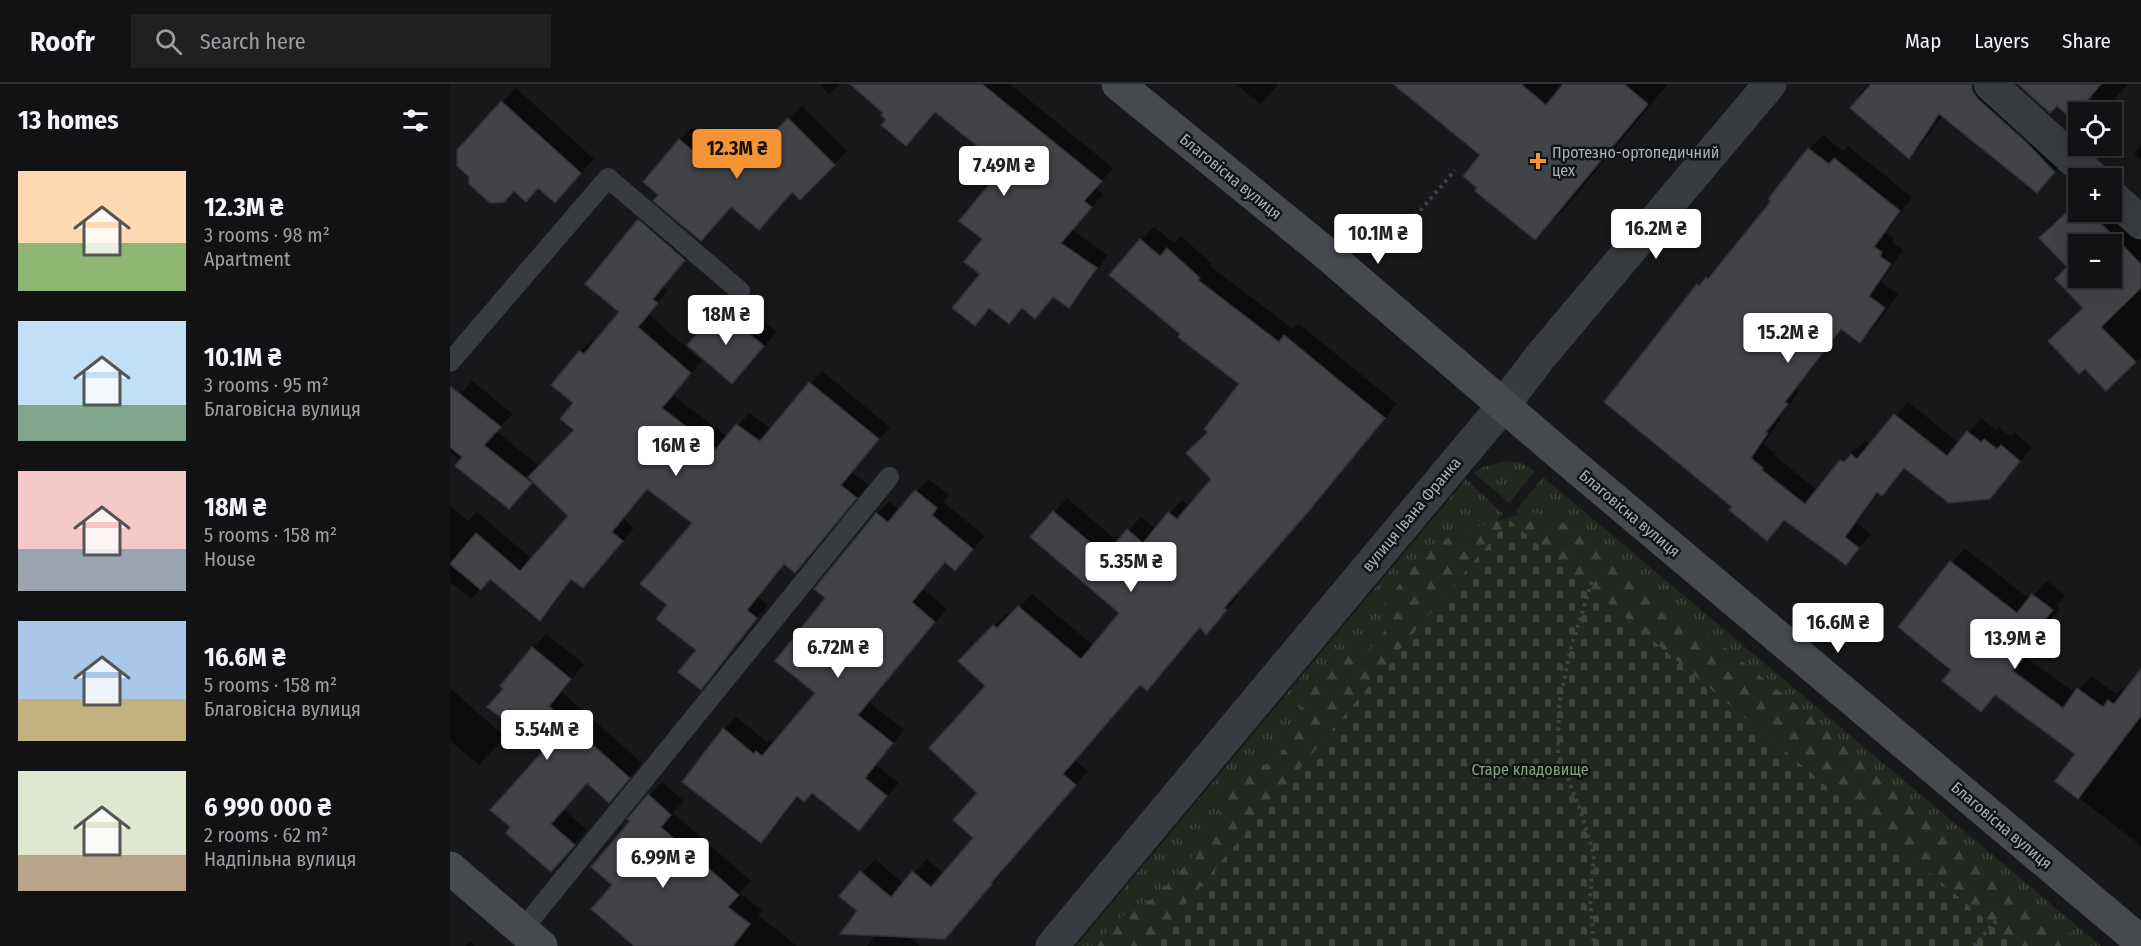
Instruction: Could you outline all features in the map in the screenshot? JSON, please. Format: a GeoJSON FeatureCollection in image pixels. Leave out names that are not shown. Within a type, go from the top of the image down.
{"type":"FeatureCollection","features":[{"type":"Feature","properties":{"kind":"main road","name":"Благовісна вулиця"},"geometry":{"type":"LineString","coordinates":[[1118,84],[1322,250],[2141,942]]}},
{"type":"Feature","properties":{"kind":"main road"},"geometry":{"type":"LineString","coordinates":[[450,868],[532,938]]}},
{"type":"Feature","properties":{"kind":"street","name":"вулиця Івана Франка"},"geometry":{"type":"LineString","coordinates":[[1052,946],[1503,405],[1540,357],[1770,84]]}},
{"type":"Feature","properties":{"kind":"street"},"geometry":{"type":"LineString","coordinates":[[1990,84],[2082,168]]}},
{"type":"Feature","properties":{"kind":"street"},"geometry":{"type":"LineString","coordinates":[[2122,205],[2141,223]]}},
{"type":"Feature","properties":{"kind":"lane"},"geometry":{"type":"LineString","coordinates":[[450,362],[608,178],[740,291]]}},
{"type":"Feature","properties":{"kind":"lane"},"geometry":{"type":"LineString","coordinates":[[532,938],[889,477]]}},
{"type":"Feature","properties":{"kind":"path"},"geometry":{"type":"LineString","coordinates":[[1396,239],[1455,170]]}},
{"type":"Feature","properties":{"kind":"path"},"geometry":{"type":"LineString","coordinates":[[1592,582],[1571,647],[1558,705],[1557,753],[1579,807],[1594,854],[1590,897],[1594,946]]}},
{"type":"Feature","properties":{"kind":"path"},"geometry":{"type":"LineString","coordinates":[[1974,946],[1996,921]]}},
{"type":"Feature","properties":{"kind":"green space"},"geometry":{"type":"Polygon","coordinates":[[[1508,461],[1520,462],[1535,471],[1509,503],[1474,473],[1483,467],[1508,461]]]}},
{"type":"Feature","properties":{"kind":"green space"},"geometry":{"type":"Polygon","coordinates":[[[1543,477],[2101,946],[2036,946],[1516,511],[1543,477]]]}},
{"type":"Feature","properties":{"kind":"green space"},"geometry":{"type":"Polygon","coordinates":[[[1466,479],[1503,514],[1137,946],[1076,946],[1466,479]]]}},
{"type":"Feature","properties":{"kind":"green space","name":"Старе кладовище"},"geometry":{"type":"Polygon","coordinates":[[[1529,512],[1560,521],[1589,539],[1813,718],[2086,946],[1094,946],[1119,919],[1131,909],[1152,899],[1176,876],[1210,835],[1219,817],[1220,805],[1239,779],[1251,768],[1269,764],[1281,753],[1301,725],[1301,709],[1307,693],[1337,658],[1345,652],[1364,652],[1373,646],[1384,632],[1382,609],[1386,601],[1429,548],[1472,528],[1529,512]]]}},
{"type":"Feature","properties":{"kind":"green space","name":"Старе кладовище"},"geometry":{"type":"Polygon","coordinates":[[[1509,520],[2017,946],[1150,946],[1509,520]]]}},
{"type":"Feature","properties":{"kind":"building"},"geometry":{"type":"Polygon","coordinates":[[[850,84],[982,84],[1102,181],[1084,201],[1092,207],[1061,243],[1097,268],[1069,308],[1053,297],[1035,319],[1022,308],[1009,324],[989,308],[975,326],[952,308],[980,274],[964,262],[982,239],[959,221],[992,181],[966,163],[977,146],[935,112],[906,146],[881,125],[886,120],[881,115],[883,113],[850,84]]]}},
{"type":"Feature","properties":{"kind":"building","name":"Протезно-ортопедичний цех"},"geometry":{"type":"Polygon","coordinates":[[[1393,84],[1521,84],[1546,105],[1563,84],[1624,84],[1648,104],[1535,240],[1475,191],[1477,188],[1463,176],[1480,155],[1393,84]]]}},
{"type":"Feature","properties":{"kind":"building"},"geometry":{"type":"Polygon","coordinates":[[[1871,84],[1972,84],[1972,90],[1977,98],[2026,142],[2055,172],[2037,193],[1939,114],[1909,159],[1850,108],[1871,84]]]}},
{"type":"Feature","properties":{"kind":"building"},"geometry":{"type":"Polygon","coordinates":[[[2018,84],[2101,84],[2086,102],[2068,102],[2068,116],[2057,106],[2050,113],[2018,84]]]}},
{"type":"Feature","properties":{"kind":"building"},"geometry":{"type":"Polygon","coordinates":[[[501,101],[581,173],[555,203],[538,188],[526,202],[514,191],[504,202],[490,203],[469,184],[469,177],[457,166],[457,150],[501,101]]]}},
{"type":"Feature","properties":{"kind":"building"},"geometry":{"type":"Polygon","coordinates":[[[788,118],[835,165],[800,200],[792,192],[759,230],[731,207],[701,241],[653,201],[658,195],[643,182],[679,139],[713,168],[742,144],[751,156],[788,118]]]}},
{"type":"Feature","properties":{"kind":"building"},"geometry":{"type":"Polygon","coordinates":[[[1808,148],[1829,164],[1834,158],[1900,211],[1874,247],[1882,252],[1880,256],[1891,264],[1869,296],[1885,308],[1860,343],[1841,329],[1785,402],[1788,404],[1766,432],[1768,433],[1751,458],[1763,468],[1762,470],[1805,504],[1840,460],[1844,462],[1851,454],[1857,459],[1894,414],[1947,456],[1967,431],[1981,442],[1984,439],[1997,449],[2001,445],[2020,461],[1990,499],[1949,503],[1904,468],[1882,496],[1877,492],[1845,537],[1859,548],[1846,565],[1784,520],[1767,541],[1729,510],[1732,507],[1604,402],[1697,284],[1699,286],[1706,277],[1708,279],[1771,201],[1768,199],[1808,148]]]}},
{"type":"Feature","properties":{"kind":"building"},"geometry":{"type":"Polygon","coordinates":[[[2068,211],[2068,222],[2100,222],[2112,234],[2068,234],[2068,288],[2122,288],[2122,245],[2141,264],[2141,288],[2101,327],[2136,362],[2106,391],[2085,369],[2079,374],[2048,341],[2083,308],[2055,279],[2067,267],[2039,238],[2068,211]]]}},
{"type":"Feature","properties":{"kind":"building"},"geometry":{"type":"Polygon","coordinates":[[[638,219],[685,260],[653,299],[658,303],[638,327],[691,373],[662,408],[716,449],[736,424],[760,441],[809,382],[879,439],[841,485],[857,498],[795,573],[784,564],[747,610],[757,618],[701,690],[678,672],[696,650],[656,619],[667,605],[640,584],[692,523],[647,489],[612,532],[623,541],[583,588],[571,579],[540,621],[490,579],[481,590],[450,564],[476,533],[520,571],[568,516],[528,477],[574,430],[560,419],[573,403],[551,385],[579,351],[584,354],[619,312],[585,284],[638,219]]]}},
{"type":"Feature","properties":{"kind":"building"},"geometry":{"type":"Polygon","coordinates":[[[1140,239],[1160,256],[1167,248],[1200,278],[1198,280],[1279,342],[1284,335],[1385,418],[1308,512],[1224,608],[1227,610],[1206,635],[1200,627],[1147,691],[1140,685],[1063,774],[1076,785],[945,939],[840,934],[857,911],[839,896],[860,871],[891,897],[912,871],[931,887],[973,838],[953,820],[977,793],[929,748],[985,686],[958,661],[993,625],[997,628],[1018,606],[1081,659],[1119,613],[1030,537],[1053,511],[1105,555],[1127,529],[1143,543],[1168,512],[1177,519],[1211,479],[1186,453],[1208,432],[1204,429],[1239,384],[1178,337],[1180,334],[1109,275],[1140,239]]]}},
{"type":"Feature","properties":{"kind":"building"},"geometry":{"type":"Polygon","coordinates":[[[719,308],[764,346],[732,384],[687,345],[719,308]]]}},
{"type":"Feature","properties":{"kind":"building"},"geometry":{"type":"Polygon","coordinates":[[[450,386],[501,427],[484,445],[532,483],[509,509],[455,466],[462,457],[450,447],[450,386]]]}},
{"type":"Feature","properties":{"kind":"building"},"geometry":{"type":"Polygon","coordinates":[[[915,490],[937,508],[932,515],[973,549],[955,571],[945,562],[912,602],[935,622],[858,715],[893,743],[865,778],[887,796],[859,831],[812,793],[804,802],[797,796],[761,843],[682,782],[723,728],[754,754],[756,751],[762,756],[815,693],[775,661],[825,598],[814,589],[876,513],[888,522],[915,490]]]}},
{"type":"Feature","properties":{"kind":"building"},"geometry":{"type":"Polygon","coordinates":[[[1950,561],[2017,613],[2032,594],[2053,610],[2045,620],[2048,622],[2013,671],[2063,708],[2077,688],[2103,707],[2108,700],[2114,704],[2141,669],[2141,716],[2078,799],[2055,781],[2075,754],[1995,695],[1981,712],[1942,681],[1951,670],[1898,627],[1950,561]]]}},
{"type":"Feature","properties":{"kind":"building"},"geometry":{"type":"Polygon","coordinates":[[[532,647],[571,679],[549,706],[630,778],[609,803],[587,783],[551,824],[575,845],[551,872],[506,833],[510,827],[490,810],[544,750],[487,707],[503,689],[500,686],[532,647]]]}},
{"type":"Feature","properties":{"kind":"building"},"geometry":{"type":"Polygon","coordinates":[[[648,794],[671,815],[661,827],[739,895],[728,907],[750,924],[733,946],[634,946],[591,909],[612,885],[591,867],[630,821],[627,819],[648,794]]]}},
{"type":"Feature","properties":{"kind":"place","name":"Протезно-ортопедичний цех"},"geometry":{"type":"Point","coordinates":[1538,161]}}]}
